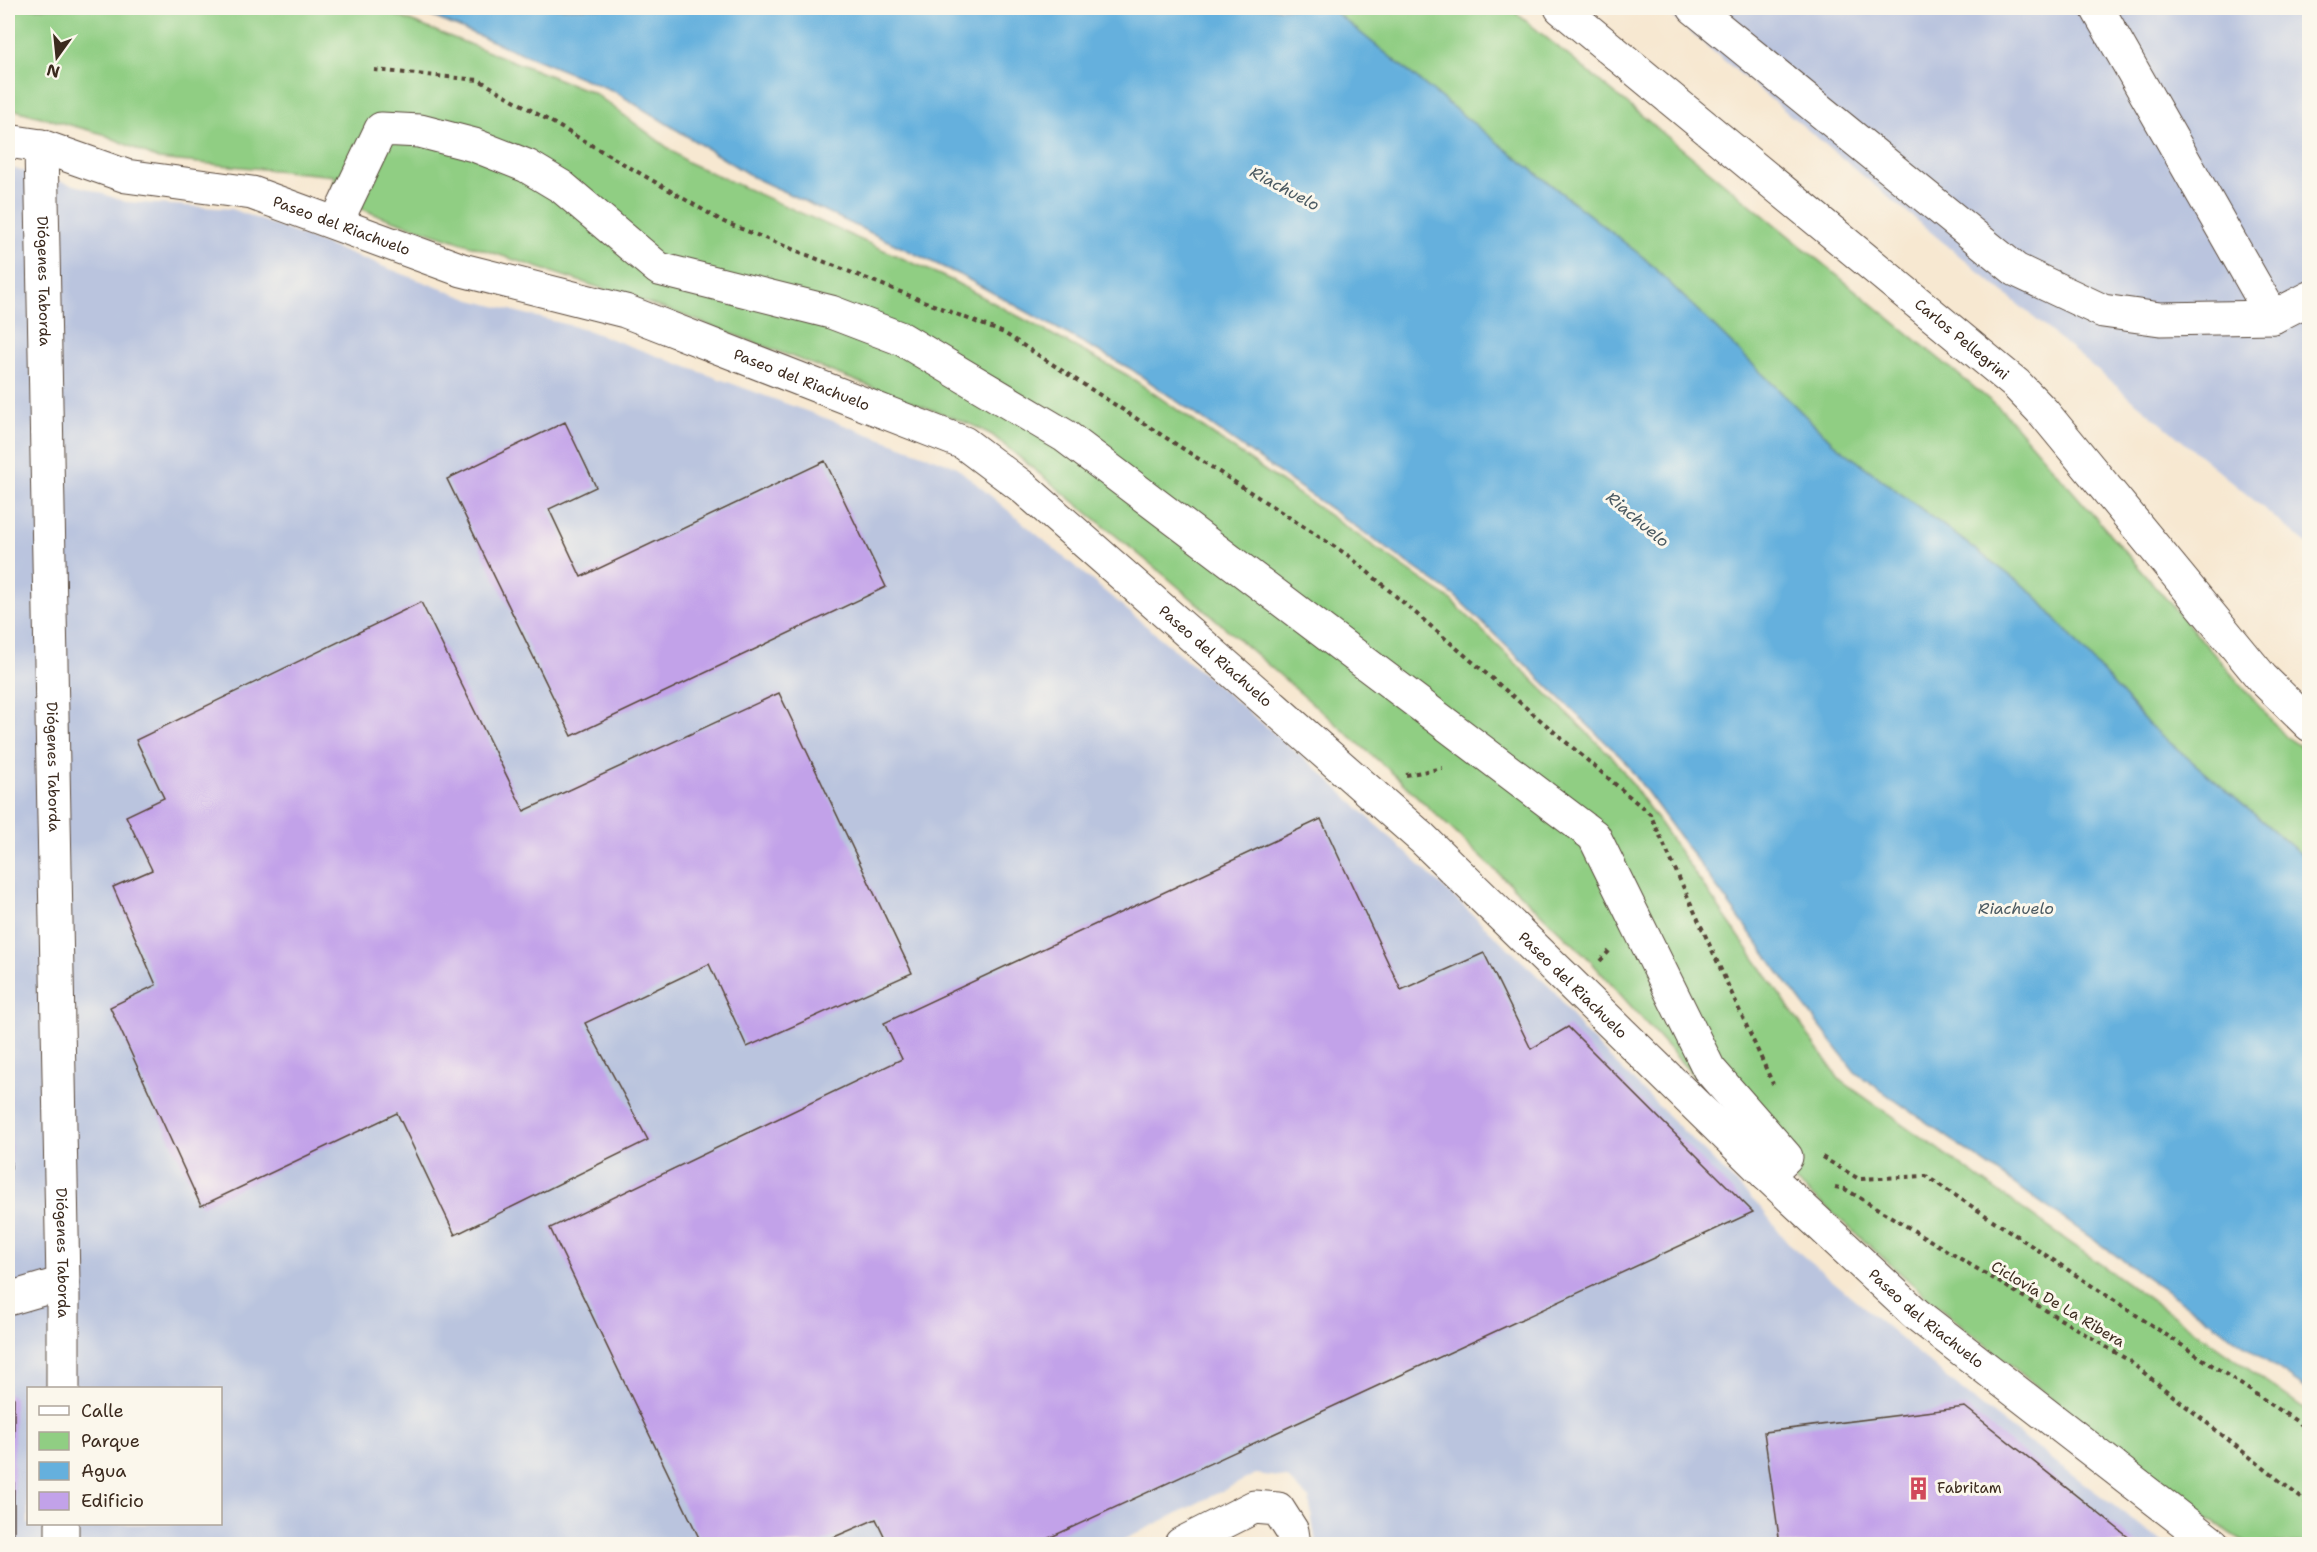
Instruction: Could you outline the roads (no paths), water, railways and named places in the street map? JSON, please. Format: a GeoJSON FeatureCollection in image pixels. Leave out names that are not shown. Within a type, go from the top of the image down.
{"type":"FeatureCollection","features":[{"type":"Feature","properties":{"kind":"street","name":"Carlos Pellegrini"},"geometry":{"type":"LineString","coordinates":[[1561,8],[2016,384],[2044,413],[2262,678],[2310,725]]}},
{"type":"Feature","properties":{"kind":"street"},"geometry":{"type":"LineString","coordinates":[[1694,8],[2016,270],[2103,311],[2160,319],[2272,317],[2310,298]]}},
{"type":"Feature","properties":{"kind":"street"},"geometry":{"type":"LineString","coordinates":[[2097,8],[2272,317]]}},
{"type":"Feature","properties":{"kind":"street"},"geometry":{"type":"LineString","coordinates":[[336,223],[381,129],[420,131],[474,146],[527,166],[562,187],[659,269],[831,312],[902,339],[1053,427],[1594,836],[1709,1069],[1786,1157],[1767,1175]]}},
{"type":"Feature","properties":{"kind":"street","name":"Paseo del Riachuelo"},"geometry":{"type":"LineString","coordinates":[[8,141],[41,146],[126,176],[252,193],[462,270],[638,316],[964,443],[1024,488],[1422,838],[1767,1175],[1916,1314],[2213,1545]]}},
{"type":"Feature","properties":{"kind":"street","name":"Diógenes Taborda"},"geometry":{"type":"LineString","coordinates":[[41,146],[63,1283],[63,1387]]}},
{"type":"Feature","properties":{"kind":"street"},"geometry":{"type":"LineString","coordinates":[[638,316],[659,269]]}},
{"type":"Feature","properties":{"kind":"street"},"geometry":{"type":"LineString","coordinates":[[8,1299],[63,1283]]}},
{"type":"Feature","properties":{"kind":"street"},"geometry":{"type":"LineString","coordinates":[[1182,1545],[1254,1507],[1278,1509],[1292,1531],[1294,1545]]}},
{"type":"Feature","properties":{"kind":"street"},"geometry":{"type":"LineString","coordinates":[[62,1525],[62,1545]]}},
{"type":"Feature","properties":{"kind":"water","name":"Riachuelo"},"geometry":{"type":"Polygon","coordinates":[[[411,8],[1330,8],[1644,258],[1833,443],[2032,592],[2148,724],[2309,861],[2309,1391],[1855,1072],[1786,982],[1623,759],[1455,596],[1131,369],[964,277],[753,177],[614,91],[411,8]]]}},
{"type":"Feature","properties":{"kind":"place","name":"Fabritam"},"geometry":{"type":"Point","coordinates":[1919,1488]}}]}
